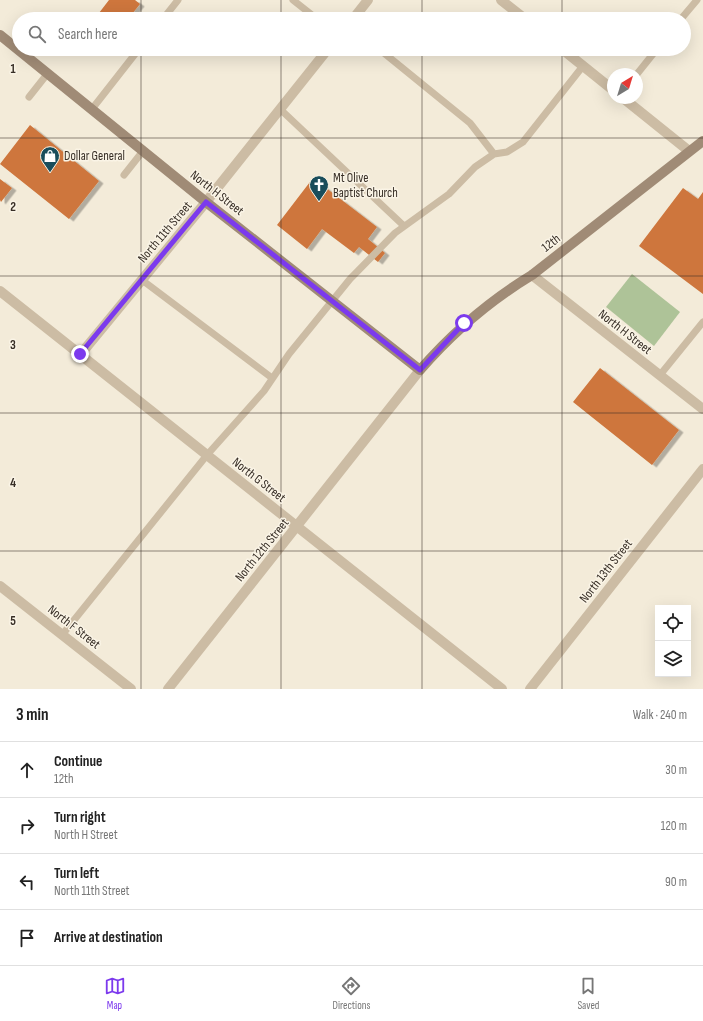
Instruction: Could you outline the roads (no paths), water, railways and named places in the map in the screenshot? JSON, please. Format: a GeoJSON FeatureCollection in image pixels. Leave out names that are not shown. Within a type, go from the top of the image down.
{"type":"FeatureCollection","features":[{"type":"Feature","properties":{"kind":"street"},"geometry":{"type":"LineString","coordinates":[[358,12],[368,0]]}},
{"type":"Feature","properties":{"kind":"street"},"geometry":{"type":"LineString","coordinates":[[501,0],[516,12]]}},
{"type":"Feature","properties":{"kind":"street","name":"North H Street"},"geometry":{"type":"LineString","coordinates":[[0,35],[12,44]]}},
{"type":"Feature","properties":{"kind":"street","name":"North H Street"},"geometry":{"type":"LineString","coordinates":[[27,56],[206,202],[420,370]]}},
{"type":"Feature","properties":{"kind":"street","name":"North 11th Street"},"geometry":{"type":"LineString","coordinates":[[80,354],[206,202],[322,56]]}},
{"type":"Feature","properties":{"kind":"street"},"geometry":{"type":"LineString","coordinates":[[571,56],[607,85]]}},
{"type":"Feature","properties":{"kind":"street"},"geometry":{"type":"LineString","coordinates":[[630,104],[689,151]]}},
{"type":"Feature","properties":{"kind":"street","name":"12th"},"geometry":{"type":"LineString","coordinates":[[420,370],[464,323],[507,290],[532,275],[703,141]]}},
{"type":"Feature","properties":{"kind":"street","name":"North H Street"},"geometry":{"type":"LineString","coordinates":[[532,275],[703,409]]}},
{"type":"Feature","properties":{"kind":"street","name":"North G Street"},"geometry":{"type":"LineString","coordinates":[[0,291],[502,689]]}},
{"type":"Feature","properties":{"kind":"street","name":"North 12th Street"},"geometry":{"type":"LineString","coordinates":[[168,689],[420,370]]}},
{"type":"Feature","properties":{"kind":"street","name":"North 13th Street"},"geometry":{"type":"LineString","coordinates":[[530,689],[703,469]]}},
{"type":"Feature","properties":{"kind":"street","name":"North F Street"},"geometry":{"type":"LineString","coordinates":[[0,586],[131,689]]}},
{"type":"Feature","properties":{"kind":"lane"},"geometry":{"type":"LineString","coordinates":[[169,12],[178,0]]}},
{"type":"Feature","properties":{"kind":"lane"},"geometry":{"type":"LineString","coordinates":[[293,0],[308,12]]}},
{"type":"Feature","properties":{"kind":"lane"},"geometry":{"type":"LineString","coordinates":[[687,12],[697,0]]}},
{"type":"Feature","properties":{"kind":"lane"},"geometry":{"type":"LineString","coordinates":[[92,109],[134,56]]}},
{"type":"Feature","properties":{"kind":"lane"},"geometry":{"type":"LineString","coordinates":[[388,56],[470,123],[494,154]]}},
{"type":"Feature","properties":{"kind":"lane"},"geometry":{"type":"LineString","coordinates":[[642,68],[651,56]]}},
{"type":"Feature","properties":{"kind":"lane"},"geometry":{"type":"LineString","coordinates":[[62,635],[207,455],[264,391],[289,354],[350,279],[395,233],[449,194],[474,167],[494,154],[507,152],[523,142],[583,66]]}},
{"type":"Feature","properties":{"kind":"lane"},"geometry":{"type":"LineString","coordinates":[[29,97],[48,73]]}},
{"type":"Feature","properties":{"kind":"lane"},"geometry":{"type":"LineString","coordinates":[[280,109],[404,226]]}},
{"type":"Feature","properties":{"kind":"lane"},"geometry":{"type":"LineString","coordinates":[[124,175],[143,151]]}},
{"type":"Feature","properties":{"kind":"lane"},"geometry":{"type":"LineString","coordinates":[[142,280],[272,378]]}},
{"type":"Feature","properties":{"kind":"lane"},"geometry":{"type":"LineString","coordinates":[[660,375],[703,322]]}},
{"type":"Feature","properties":{"kind":"place","name":"Dollar General"},"geometry":{"type":"Point","coordinates":[50,173]}},
{"type":"Feature","properties":{"kind":"place","name":"Mt Olive Baptist Church"},"geometry":{"type":"Point","coordinates":[319,202]}}]}
